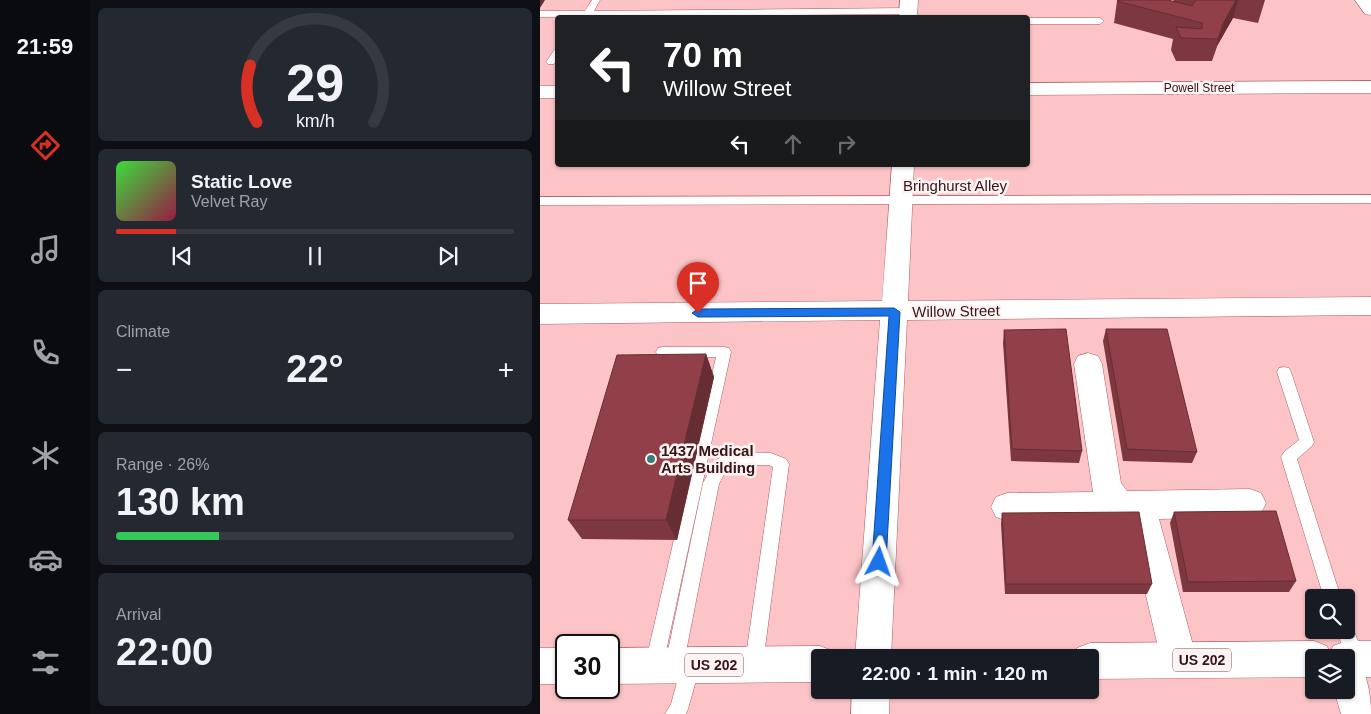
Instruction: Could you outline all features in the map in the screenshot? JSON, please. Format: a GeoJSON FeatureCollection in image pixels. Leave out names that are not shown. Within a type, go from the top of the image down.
{"type":"FeatureCollection","features":[{"type":"Feature","properties":{"kind":"main road"},"geometry":{"type":"LineString","coordinates":[[1364,0],[1371,10]]}},
{"type":"Feature","properties":{"kind":"main road","name":"Powell Street"},"geometry":{"type":"LineString","coordinates":[[1030,89],[1371,87]]}},
{"type":"Feature","properties":{"kind":"main road"},"geometry":{"type":"LineString","coordinates":[[540,92],[555,92]]}},
{"type":"Feature","properties":{"kind":"main road"},"geometry":{"type":"LineString","coordinates":[[873,649],[903,167]]}},
{"type":"Feature","properties":{"kind":"main road","name":"Willow Street"},"geometry":{"type":"LineString","coordinates":[[540,314],[1371,306]]}},
{"type":"Feature","properties":{"kind":"main road"},"geometry":{"type":"LineString","coordinates":[[1088,364],[1106,487],[1118,504],[1145,524],[1179,660]]}},
{"type":"Feature","properties":{"kind":"main road"},"geometry":{"type":"LineString","coordinates":[[1007,506],[1250,503]]}},
{"type":"Feature","properties":{"kind":"main road","name":"US 202"},"geometry":{"type":"LineString","coordinates":[[1099,661],[1305,659]]}},
{"type":"Feature","properties":{"kind":"main road","name":"US 202"},"geometry":{"type":"LineString","coordinates":[[620,666],[811,664]]}},
{"type":"Feature","properties":{"kind":"main road"},"geometry":{"type":"LineString","coordinates":[[540,666],[555,666]]}},
{"type":"Feature","properties":{"kind":"main road"},"geometry":{"type":"LineString","coordinates":[[1355,673],[1360,714]]}},
{"type":"Feature","properties":{"kind":"main road"},"geometry":{"type":"LineString","coordinates":[[870,714],[871,699]]}},
{"type":"Feature","properties":{"kind":"lane"},"geometry":{"type":"LineString","coordinates":[[582,15],[596,0]]}},
{"type":"Feature","properties":{"kind":"lane"},"geometry":{"type":"LineString","coordinates":[[786,12],[789,0]]}},
{"type":"Feature","properties":{"kind":"lane"},"geometry":{"type":"LineString","coordinates":[[540,14],[909,10]]}},
{"type":"Feature","properties":{"kind":"lane"},"geometry":{"type":"LineString","coordinates":[[1030,21],[1100,21]]}},
{"type":"Feature","properties":{"kind":"lane"},"geometry":{"type":"LineString","coordinates":[[551,62],[555,56]]}},
{"type":"Feature","properties":{"kind":"lane","name":"Bringhurst Alley"},"geometry":{"type":"LineString","coordinates":[[540,201],[1371,199]]}},
{"type":"Feature","properties":{"kind":"lane"},"geometry":{"type":"LineString","coordinates":[[664,352],[724,352],[673,665],[679,709],[674,714]]}},
{"type":"Feature","properties":{"kind":"lane"},"geometry":{"type":"LineString","coordinates":[[1284,372],[1307,442],[1289,458],[1330,589]]}},
{"type":"Feature","properties":{"kind":"lane"},"geometry":{"type":"LineString","coordinates":[[673,665],[711,483],[721,465],[730,458],[771,459],[781,464],[754,664]]}},
{"type":"Feature","properties":{"kind":"building"},"geometry":{"type":"Polygon","coordinates":[[[1118,0],[1168,0],[1192,6],[1196,0],[1236,0],[1223,24],[1218,39],[1181,38],[1176,27],[1202,29],[1202,23],[1118,0]]]}},
{"type":"Feature","properties":{"kind":"building"},"geometry":{"type":"Polygon","coordinates":[[[1066,329],[1082,451],[1012,449],[1004,330],[1066,329]]]}},
{"type":"Feature","properties":{"kind":"building"},"geometry":{"type":"Polygon","coordinates":[[[1106,329],[1167,329],[1197,452],[1127,449],[1106,329]]]}},
{"type":"Feature","properties":{"kind":"building","name":"1437 Medical Arts Building"},"geometry":{"type":"Polygon","coordinates":[[[706,354],[666,520],[568,520],[617,355],[706,354]]]}},
{"type":"Feature","properties":{"kind":"building"},"geometry":{"type":"Polygon","coordinates":[[[1276,511],[1296,581],[1188,582],[1174,512],[1276,511]]]}},
{"type":"Feature","properties":{"kind":"building"},"geometry":{"type":"Polygon","coordinates":[[[1139,512],[1152,584],[1006,584],[1002,513],[1139,512]]]}},
{"type":"Feature","properties":{"kind":"place","name":"1437 Medical Arts Building"},"geometry":{"type":"Point","coordinates":[651,459]}},
{"type":"Feature","properties":{"kind":"route"},"geometry":{"type":"LineString","coordinates":[[698,313],[894,312],[879,562]]}}]}
